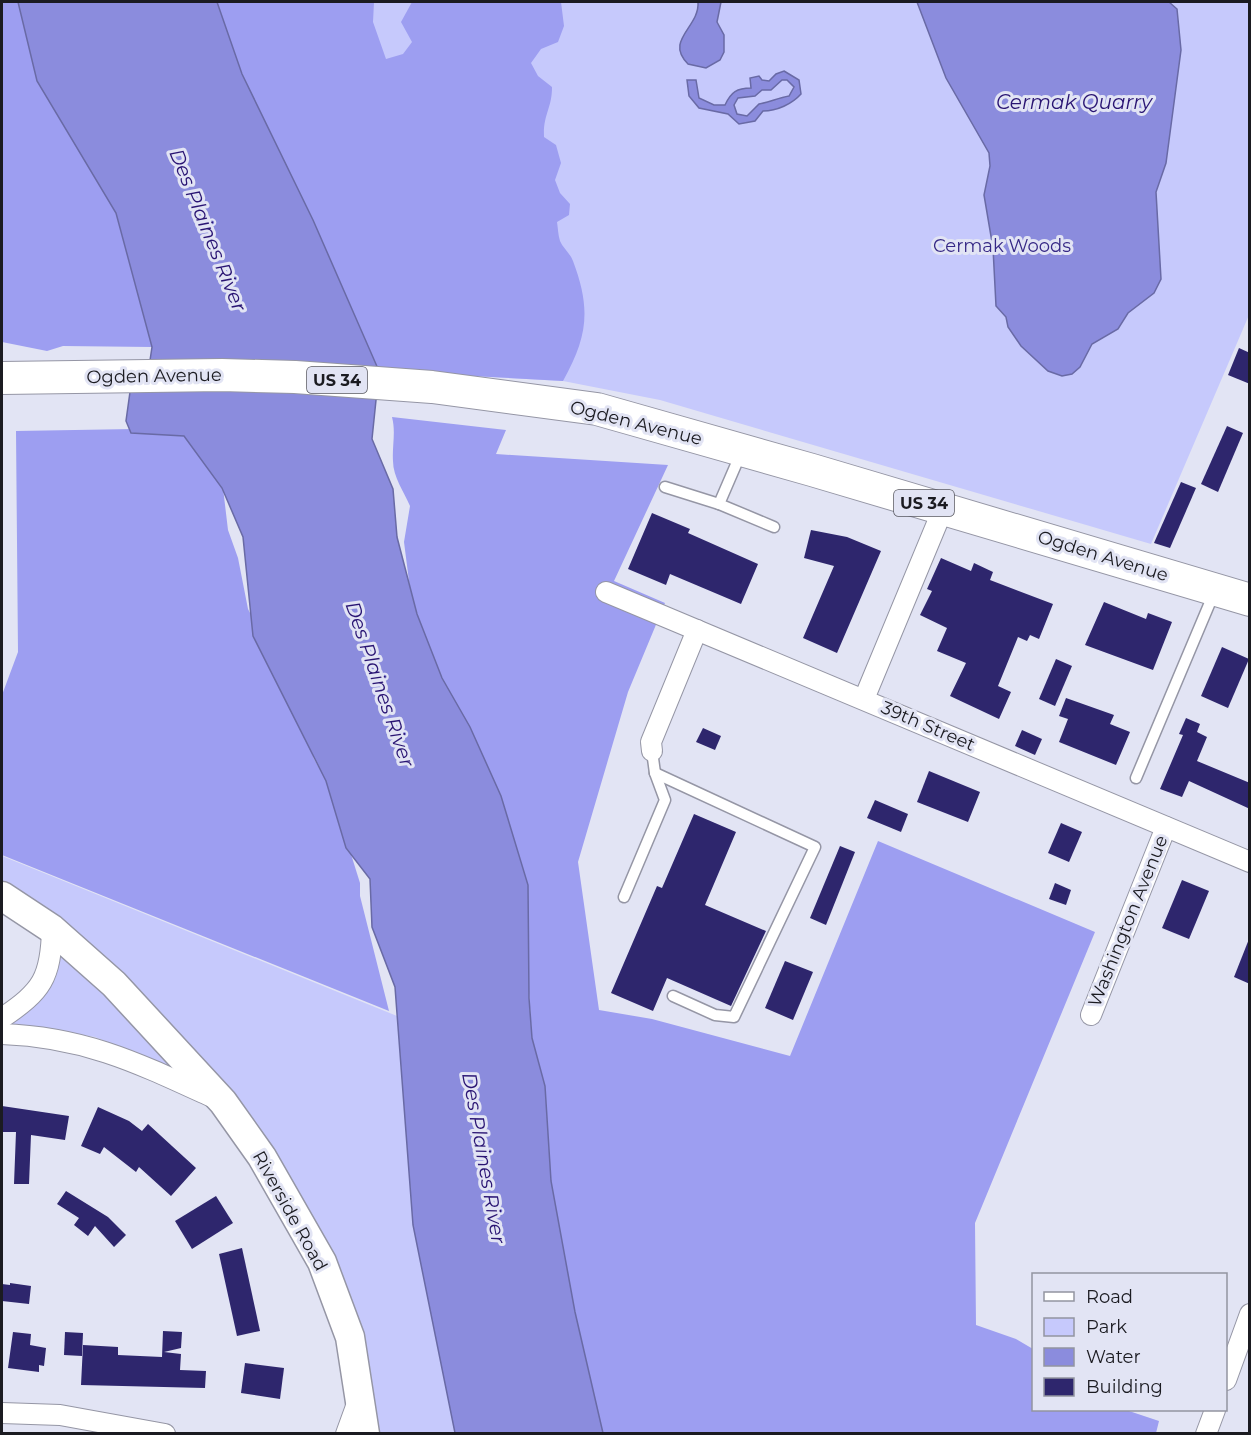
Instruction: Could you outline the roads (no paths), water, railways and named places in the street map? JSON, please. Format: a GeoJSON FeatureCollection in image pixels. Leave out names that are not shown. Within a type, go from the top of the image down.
{"type":"FeatureCollection","features":[{"type":"Feature","properties":{"kind":"main road","name":"Ogden Avenue"},"geometry":{"type":"LineString","coordinates":[[2,378],[222,375],[295,377],[432,387],[597,409],[943,508],[1250,600]]}},
{"type":"Feature","properties":{"kind":"street"},"geometry":{"type":"LineString","coordinates":[[864,699],[943,508]]}},
{"type":"Feature","properties":{"kind":"street","name":"39th Street"},"geometry":{"type":"LineString","coordinates":[[606,592],[1250,862]]}},
{"type":"Feature","properties":{"kind":"street"},"geometry":{"type":"LineString","coordinates":[[652,751],[651,742],[697,630]]}},
{"type":"Feature","properties":{"kind":"street","name":"Washington Avenue"},"geometry":{"type":"LineString","coordinates":[[1091,1015],[1166,827]]}},
{"type":"Feature","properties":{"kind":"street","name":"Riverside Road"},"geometry":{"type":"LineString","coordinates":[[2,896],[52,929],[114,984],[223,1102],[262,1157],[321,1262],[350,1337],[358,1401],[365,1434]]}},
{"type":"Feature","properties":{"kind":"street"},"geometry":{"type":"LineString","coordinates":[[2,1017],[20,1005],[42,984],[51,957],[52,929]]}},
{"type":"Feature","properties":{"kind":"street"},"geometry":{"type":"LineString","coordinates":[[2,1034],[42,1036],[112,1053],[223,1102]]}},
{"type":"Feature","properties":{"kind":"street"},"geometry":{"type":"LineString","coordinates":[[1227,1377],[1250,1314]]}},
{"type":"Feature","properties":{"kind":"street"},"geometry":{"type":"LineString","coordinates":[[346,1434],[358,1401]]}},
{"type":"Feature","properties":{"kind":"street"},"geometry":{"type":"LineString","coordinates":[[1208,1433],[1215,1411]]}},
{"type":"Feature","properties":{"kind":"street"},"geometry":{"type":"LineString","coordinates":[[2,1413],[60,1415],[165,1434]]}},
{"type":"Feature","properties":{"kind":"lane"},"geometry":{"type":"LineString","coordinates":[[719,504],[742,450]]}},
{"type":"Feature","properties":{"kind":"lane"},"geometry":{"type":"LineString","coordinates":[[665,487],[719,504],[774,527]]}},
{"type":"Feature","properties":{"kind":"lane"},"geometry":{"type":"LineString","coordinates":[[1136,778],[1216,590]]}},
{"type":"Feature","properties":{"kind":"lane"},"geometry":{"type":"LineString","coordinates":[[624,897],[665,800],[655,772],[652,751]]}},
{"type":"Feature","properties":{"kind":"lane"},"geometry":{"type":"LineString","coordinates":[[655,772],[815,847],[734,1017],[715,1015],[673,996]]}},
{"type":"Feature","properties":{"kind":"water","name":"Des Plaines River"},"geometry":{"type":"Polygon","coordinates":[[[18,2],[217,2],[242,74],[313,220],[379,371],[372,439],[393,489],[397,537],[417,614],[442,678],[470,727],[501,796],[528,885],[529,998],[532,1038],[545,1086],[551,1181],[575,1312],[603,1433],[455,1433],[413,1225],[395,987],[372,927],[370,879],[346,848],[326,781],[253,636],[243,537],[222,488],[184,436],[131,433],[126,421],[130,392],[149,367],[152,347],[116,213],[37,81],[18,2]]]}},
{"type":"Feature","properties":{"kind":"water"},"geometry":{"type":"Polygon","coordinates":[[[698,2],[721,2],[717,22],[724,35],[724,52],[720,60],[706,68],[688,64],[680,48],[681,40],[694,19],[698,2]]]}},
{"type":"Feature","properties":{"kind":"water","name":"Cermak Quarry"},"geometry":{"type":"Polygon","coordinates":[[[917,2],[1169,2],[1177,9],[1181,50],[1166,163],[1156,192],[1161,279],[1154,293],[1128,313],[1118,329],[1092,344],[1080,367],[1072,374],[1062,376],[1048,371],[1021,346],[1008,327],[1006,317],[996,306],[993,248],[984,195],[990,166],[989,153],[946,78],[917,2]]]}},
{"type":"Feature","properties":{"kind":"water"},"geometry":{"type":"Polygon","coordinates":[[[784,71],[799,80],[801,94],[784,106],[763,111],[755,121],[739,124],[728,114],[699,108],[689,96],[687,80],[696,80],[699,98],[714,105],[725,105],[735,92],[751,88],[750,78],[759,76],[762,80],[769,81],[776,74],[784,71]],[[782,80],[771,90],[762,90],[755,96],[738,98],[734,105],[737,114],[747,116],[759,104],[789,96],[794,87],[787,80],[782,80]]]}},
{"type":"Feature","properties":{"kind":"park label","name":"Cermak Woods"},"geometry":{"type":"Point","coordinates":[1002,246]}}]}
